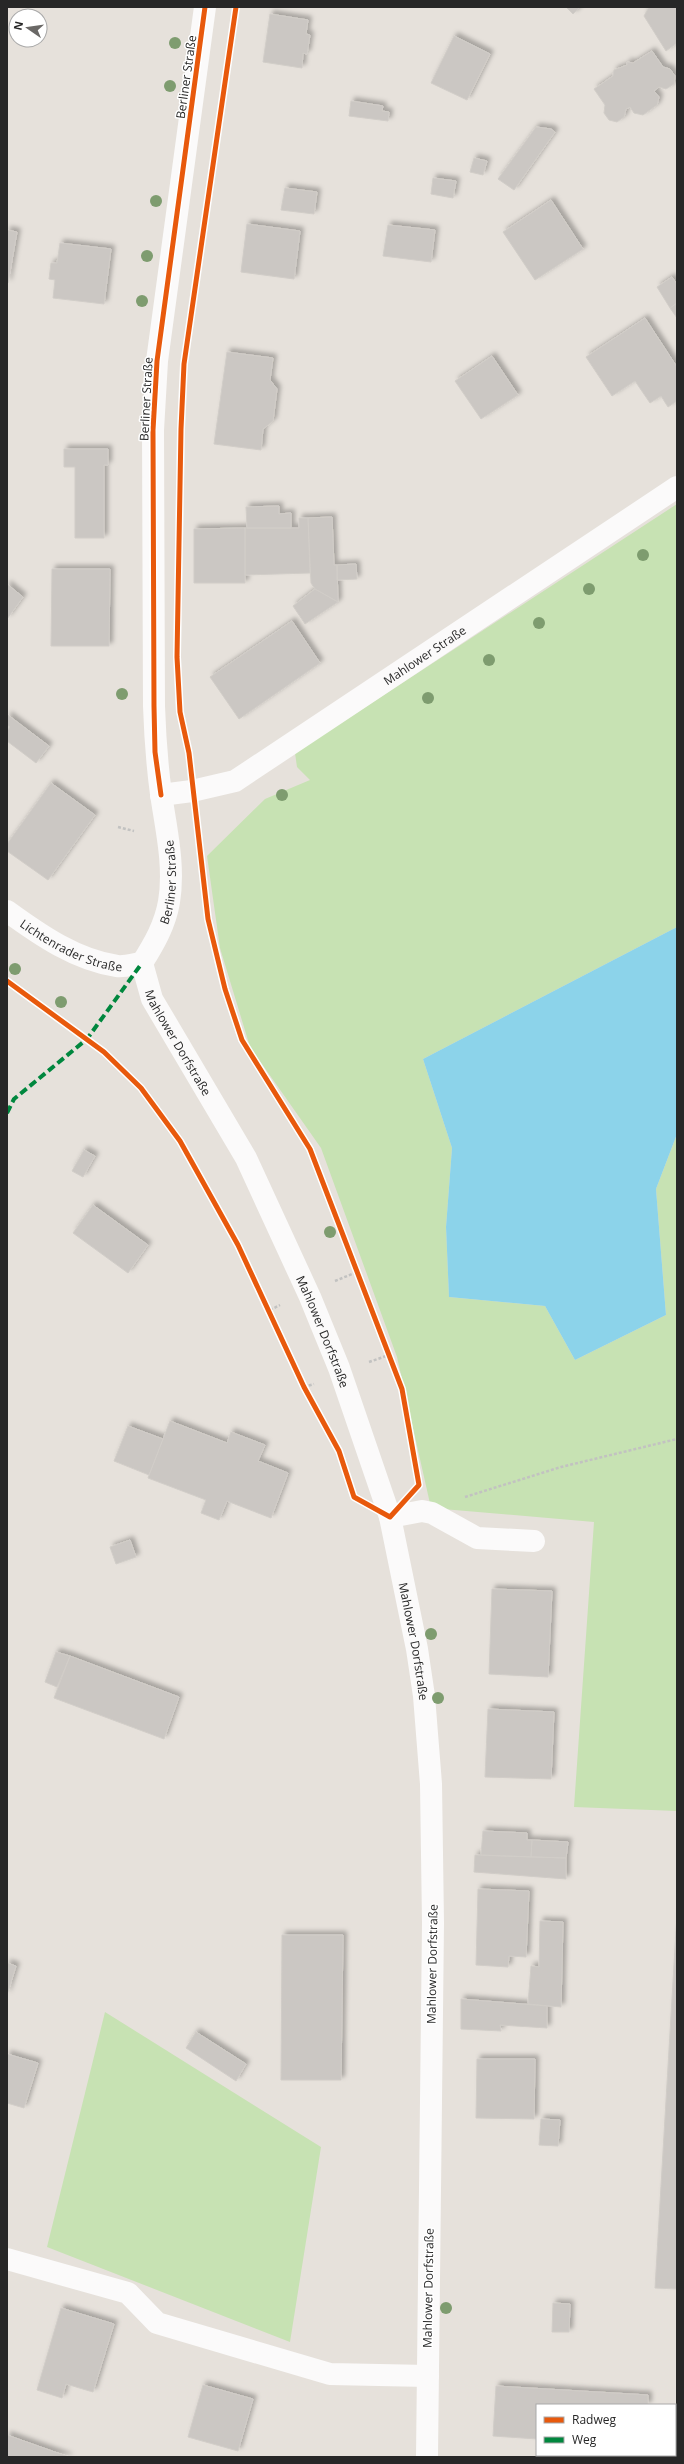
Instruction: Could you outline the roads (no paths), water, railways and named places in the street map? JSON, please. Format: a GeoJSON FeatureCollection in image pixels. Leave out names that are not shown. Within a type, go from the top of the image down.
{"type":"FeatureCollection","features":[{"type":"Feature","properties":{"kind":"street","name":"Berliner Straße"},"geometry":{"type":"LineString","coordinates":[[142,963],[156,940],[169,903],[170,872],[168,834],[155,752],[153,430],[156,368],[205,7]]}},
{"type":"Feature","properties":{"kind":"street","name":"Mahlower Straße"},"geometry":{"type":"LineString","coordinates":[[161,795],[192,791],[235,781],[677,487]]}},
{"type":"Feature","properties":{"kind":"street","name":"Lichtenrader Straße"},"geometry":{"type":"LineString","coordinates":[[7,911],[36,932],[86,958],[118,966],[142,963]]}},
{"type":"Feature","properties":{"kind":"street","name":"Mahlower Dorfstraße"},"geometry":{"type":"LineString","coordinates":[[142,963],[152,999],[246,1158],[310,1297],[339,1368],[390,1517],[417,1649],[424,1696],[431,1784],[433,1923],[427,2457]]}},
{"type":"Feature","properties":{"kind":"street"},"geometry":{"type":"LineString","coordinates":[[390,1517],[422,1512],[432,1513],[476,1538],[534,1541]]}},
{"type":"Feature","properties":{"kind":"street"},"geometry":{"type":"LineString","coordinates":[[7,2260],[128,2293],[157,2323],[330,2374],[428,2376]]}},
{"type":"Feature","properties":{"kind":"water"},"geometry":{"type":"Polygon","coordinates":[[[677,927],[677,1134],[656,1189],[666,1315],[575,1360],[545,1306],[449,1297],[446,1227],[452,1148],[423,1059],[677,927]]]}}]}
